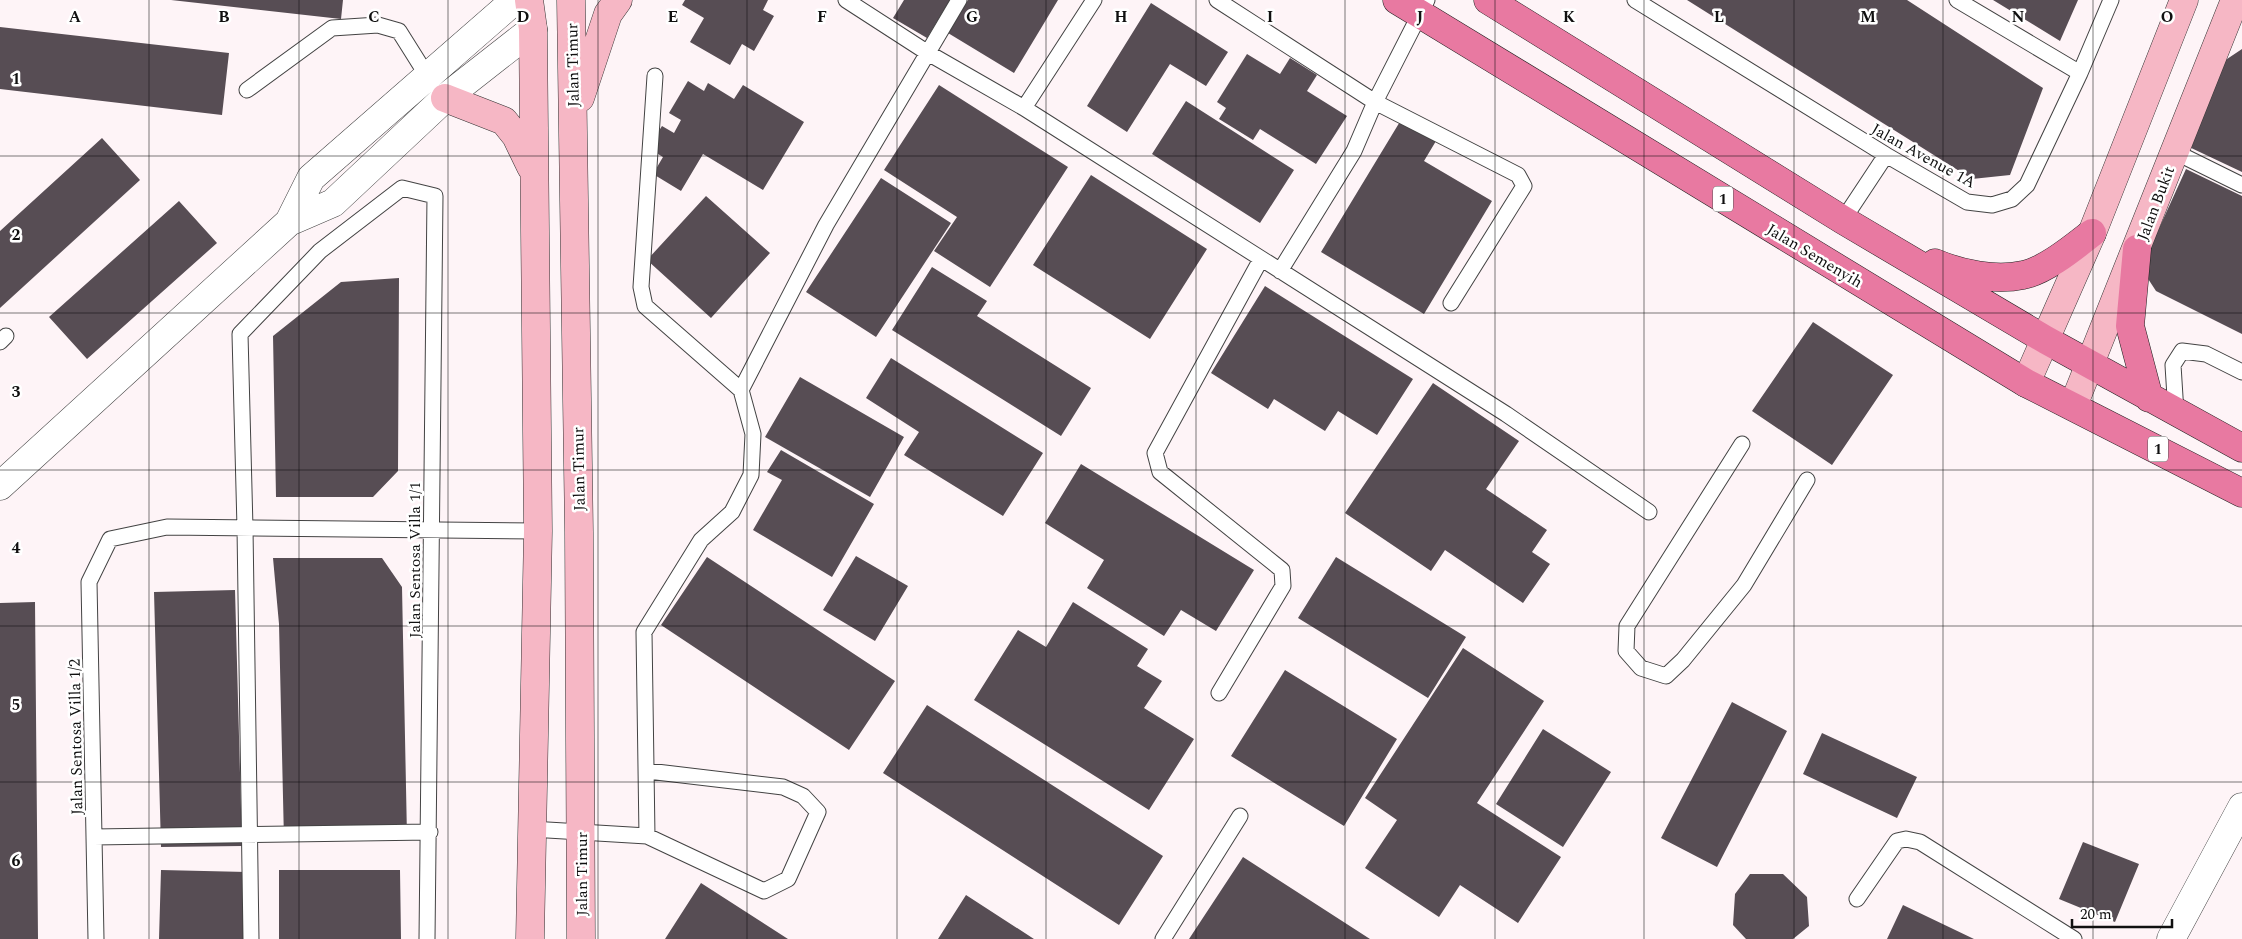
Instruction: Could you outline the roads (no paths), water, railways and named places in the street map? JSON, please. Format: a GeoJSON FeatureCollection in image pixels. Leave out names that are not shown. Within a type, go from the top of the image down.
{"type":"FeatureCollection","features":[{"type":"Feature","properties":{"kind":"main road"},"geometry":{"type":"LineString","coordinates":[[529,0],[533,29],[538,531],[530,939]]}},
{"type":"Feature","properties":{"kind":"main road"},"geometry":{"type":"LineString","coordinates":[[533,29],[571,0]]}},
{"type":"Feature","properties":{"kind":"main road","name":"Jalan Timur"},"geometry":{"type":"LineString","coordinates":[[571,0],[581,939]]}},
{"type":"Feature","properties":{"kind":"main road"},"geometry":{"type":"LineString","coordinates":[[573,119],[608,14],[618,0]]}},
{"type":"Feature","properties":{"kind":"main road"},"geometry":{"type":"LineString","coordinates":[[1488,0],[1843,220],[2090,366],[2242,448]]}},
{"type":"Feature","properties":{"kind":"main road"},"geometry":{"type":"LineString","coordinates":[[2026,383],[2092,233],[2184,0]]}},
{"type":"Feature","properties":{"kind":"main road","name":"Jalan Bukit"},"geometry":{"type":"LineString","coordinates":[[2073,406],[2235,0]]}},
{"type":"Feature","properties":{"kind":"main road","name":"Jalan Semenyih"},"geometry":{"type":"LineString","coordinates":[[1414,5],[2026,383],[2242,493]]}},
{"type":"Feature","properties":{"kind":"main road"},"geometry":{"type":"LineString","coordinates":[[445,98],[504,121],[516,136],[534,173]]}},
{"type":"Feature","properties":{"kind":"main road"},"geometry":{"type":"LineString","coordinates":[[1843,220],[1943,266],[1986,277],[2024,276],[2060,257],[2092,233]]}},
{"type":"Feature","properties":{"kind":"main road"},"geometry":{"type":"LineString","coordinates":[[2137,249],[2130,326],[2149,398]]}},
{"type":"Feature","properties":{"kind":"street"},"geometry":{"type":"LineString","coordinates":[[289,222],[311,178],[515,0]]}},
{"type":"Feature","properties":{"kind":"street"},"geometry":{"type":"LineString","coordinates":[[0,486],[289,222],[333,203],[445,98],[533,29]]}},
{"type":"Feature","properties":{"kind":"street"},"geometry":{"type":"LineString","coordinates":[[2171,939],[2242,807]]}},
{"type":"Feature","properties":{"kind":"lane"},"geometry":{"type":"LineString","coordinates":[[846,0],[928,53],[1024,108],[1506,414],[1649,512]]}},
{"type":"Feature","properties":{"kind":"lane"},"geometry":{"type":"LineString","coordinates":[[742,390],[826,225],[959,0]]}},
{"type":"Feature","properties":{"kind":"lane"},"geometry":{"type":"LineString","coordinates":[[1024,108],[1094,0]]}},
{"type":"Feature","properties":{"kind":"lane"},"geometry":{"type":"LineString","coordinates":[[1217,0],[1375,102],[1518,175],[1524,186],[1450,303]]}},
{"type":"Feature","properties":{"kind":"lane","name":"Jalan Avenue 1A"},"geometry":{"type":"LineString","coordinates":[[1635,0],[1886,156],[1967,202],[1992,205],[2012,198],[2027,185],[2080,73],[2111,0]]}},
{"type":"Feature","properties":{"kind":"lane"},"geometry":{"type":"LineString","coordinates":[[1957,0],[2080,73]]}},
{"type":"Feature","properties":{"kind":"lane"},"geometry":{"type":"LineString","coordinates":[[1280,271],[1354,152],[1414,5]]}},
{"type":"Feature","properties":{"kind":"lane"},"geometry":{"type":"LineString","coordinates":[[247,90],[332,28],[378,25],[399,31],[426,76],[445,98]]}},
{"type":"Feature","properties":{"kind":"lane"},"geometry":{"type":"LineString","coordinates":[[647,836],[648,771],[644,632],[649,621],[701,540],[732,512],[751,475],[753,434],[742,390],[645,306],[641,287],[655,76]]}},
{"type":"Feature","properties":{"kind":"lane"},"geometry":{"type":"LineString","coordinates":[[2175,152],[2242,185]]}},
{"type":"Feature","properties":{"kind":"lane"},"geometry":{"type":"LineString","coordinates":[[1843,220],[1886,156]]}},
{"type":"Feature","properties":{"kind":"lane","name":"Jalan Sentosa Villa 1/1"},"geometry":{"type":"LineString","coordinates":[[245,528],[240,334],[320,251],[402,188],[422,191],[435,196],[428,939]]}},
{"type":"Feature","properties":{"kind":"lane"},"geometry":{"type":"LineString","coordinates":[[1219,693],[1283,586],[1282,570],[1160,472],[1155,453],[1261,259]]}},
{"type":"Feature","properties":{"kind":"lane"},"geometry":{"type":"LineString","coordinates":[[2176,413],[2173,364],[2182,351],[2206,354],[2242,372]]}},
{"type":"Feature","properties":{"kind":"lane"},"geometry":{"type":"LineString","coordinates":[[1742,444],[1627,626],[1626,651],[1641,668],[1666,676],[1683,660],[1744,586],[1806,480]]}},
{"type":"Feature","properties":{"kind":"lane","name":"Jalan Sentosa Villa 1/2"},"geometry":{"type":"LineString","coordinates":[[96,939],[89,582],[110,539],[167,527],[245,528]]}},
{"type":"Feature","properties":{"kind":"lane"},"geometry":{"type":"LineString","coordinates":[[251,939],[245,528],[538,531]]}},
{"type":"Feature","properties":{"kind":"lane"},"geometry":{"type":"LineString","coordinates":[[531,828],[647,836],[764,891],[788,879],[818,812],[803,796],[784,787],[648,771]]}},
{"type":"Feature","properties":{"kind":"lane"},"geometry":{"type":"LineString","coordinates":[[1163,939],[1240,816]]}},
{"type":"Feature","properties":{"kind":"lane"},"geometry":{"type":"LineString","coordinates":[[94,837],[430,832]]}},
{"type":"Feature","properties":{"kind":"lane"},"geometry":{"type":"LineString","coordinates":[[1857,899],[1896,841],[1906,839],[1920,842],[2074,939]]}}]}
